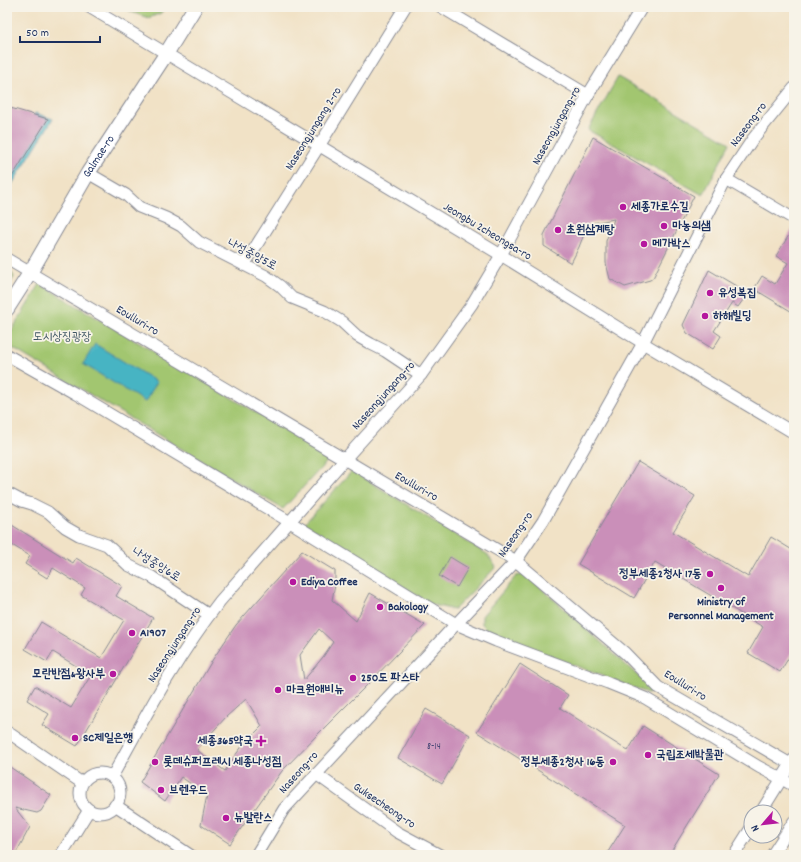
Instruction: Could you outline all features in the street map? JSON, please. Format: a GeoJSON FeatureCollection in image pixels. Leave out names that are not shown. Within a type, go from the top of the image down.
{"type":"FeatureCollection","features":[{"type":"Feature","properties":{"kind":"main road","name":"Galmae-ro"},"geometry":{"type":"LineString","coordinates":[[7,309],[30,273],[88,173],[195,7]]}},
{"type":"Feature","properties":{"kind":"street","name":"Jeongbu 2cheongsa-ro"},"geometry":{"type":"LineString","coordinates":[[89,7],[794,433]]}},
{"type":"Feature","properties":{"kind":"street","name":"Naseongjungang 2-ro"},"geometry":{"type":"LineString","coordinates":[[244,265],[405,7]]}},
{"type":"Feature","properties":{"kind":"street"},"geometry":{"type":"LineString","coordinates":[[441,7],[588,95]]}},
{"type":"Feature","properties":{"kind":"street","name":"Naseongjungang-ro"},"geometry":{"type":"LineString","coordinates":[[112,777],[150,707],[209,615],[344,460],[421,375],[472,304],[501,255],[588,95],[642,7]]}},
{"type":"Feature","properties":{"kind":"street","name":"Naseong-ro"},"geometry":{"type":"LineString","coordinates":[[256,855],[284,809],[516,561],[542,521],[643,343],[726,179],[752,140],[794,88]]}},
{"type":"Feature","properties":{"kind":"street","name":"나성중앙5로"},"geometry":{"type":"LineString","coordinates":[[88,173],[126,195],[140,207],[181,226],[199,242],[266,276],[280,286],[292,298],[324,311],[342,322],[357,336],[385,351],[421,375]]}},
{"type":"Feature","properties":{"kind":"street"},"geometry":{"type":"LineString","coordinates":[[726,179],[794,219]]}},
{"type":"Feature","properties":{"kind":"street","name":"Eoulluri-ro"},"geometry":{"type":"LineString","coordinates":[[7,259],[516,561],[625,653],[658,687],[793,763]]}},
{"type":"Feature","properties":{"kind":"street"},"geometry":{"type":"LineString","coordinates":[[7,355],[76,394],[290,522],[456,624],[496,641],[645,698],[759,767],[794,786]]}},
{"type":"Feature","properties":{"kind":"street","name":"나성중앙6로"},"geometry":{"type":"LineString","coordinates":[[7,493],[48,512],[65,527],[80,535],[107,545],[128,565],[152,577],[209,615]]}},
{"type":"Feature","properties":{"kind":"street"},"geometry":{"type":"LineString","coordinates":[[7,732],[82,783]]}},
{"type":"Feature","properties":{"kind":"street"},"geometry":{"type":"LineString","coordinates":[[766,804],[793,763]]}},
{"type":"Feature","properties":{"kind":"street"},"geometry":{"type":"LineString","coordinates":[[99,773],[112,777],[119,787],[120,794],[116,805],[111,810],[100,813],[89,810],[84,806],[81,800],[80,788],[86,778],[92,774],[99,773]]}},
{"type":"Feature","properties":{"kind":"street","name":"Guksecheong-ro"},"geometry":{"type":"LineString","coordinates":[[316,774],[397,832],[440,855]]}},
{"type":"Feature","properties":{"kind":"street"},"geometry":{"type":"LineString","coordinates":[[116,805],[190,855]]}},
{"type":"Feature","properties":{"kind":"street"},"geometry":{"type":"LineString","coordinates":[[62,855],[89,810]]}},
{"type":"Feature","properties":{"kind":"street"},"geometry":{"type":"LineString","coordinates":[[772,855],[794,821]]}},
{"type":"Feature","properties":{"kind":"street"},"geometry":{"type":"LineString","coordinates":[[734,855],[743,841]]}},
{"type":"Feature","properties":{"kind":"green space"},"geometry":{"type":"Polygon","coordinates":[[[125,7],[165,7],[161,13],[149,18],[131,12],[125,7]]]}},
{"type":"Feature","properties":{"kind":"green space"},"geometry":{"type":"Polygon","coordinates":[[[618,77],[730,143],[703,195],[588,130],[618,77]]]}},
{"type":"Feature","properties":{"kind":"green space"},"geometry":{"type":"Polygon","coordinates":[[[7,267],[14,277],[7,288],[7,267]]]}},
{"type":"Feature","properties":{"kind":"green space","name":"도시상징광장"},"geometry":{"type":"Polygon","coordinates":[[[40,284],[331,457],[283,509],[7,345],[7,338],[40,284]]]}},
{"type":"Feature","properties":{"kind":"green space"},"geometry":{"type":"Polygon","coordinates":[[[352,471],[487,554],[496,567],[454,610],[430,604],[305,523],[352,471]]]}},
{"type":"Feature","properties":{"kind":"green space"},"geometry":{"type":"Polygon","coordinates":[[[527,575],[648,685],[651,691],[648,693],[502,638],[486,628],[482,624],[482,616],[516,576],[527,575]]]}},
{"type":"Feature","properties":{"kind":"water"},"geometry":{"type":"Polygon","coordinates":[[[35,113],[53,119],[9,189],[7,188],[7,159],[35,113]]]}},
{"type":"Feature","properties":{"kind":"water"},"geometry":{"type":"Polygon","coordinates":[[[95,344],[157,382],[145,402],[83,364],[95,344]]]}},
{"type":"Feature","properties":{"kind":"building"},"geometry":{"type":"Polygon","coordinates":[[[7,107],[48,119],[7,185],[7,107]]]}},
{"type":"Feature","properties":{"kind":"building","name":"세종가로수길"},"geometry":{"type":"Polygon","coordinates":[[[593,137],[694,196],[653,278],[650,280],[625,287],[610,279],[606,263],[606,241],[614,219],[588,224],[571,263],[544,246],[544,235],[593,137]]]}},
{"type":"Feature","properties":{"kind":"building"},"geometry":{"type":"Polygon","coordinates":[[[794,227],[794,313],[754,289],[762,276],[775,284],[788,263],[776,256],[794,227]]]}},
{"type":"Feature","properties":{"kind":"building","name":"하해빌딩"},"geometry":{"type":"Polygon","coordinates":[[[709,270],[748,293],[738,307],[732,303],[714,331],[721,336],[713,349],[687,333],[683,325],[709,270]]]}},
{"type":"Feature","properties":{"kind":"building","name":"정부세종2청사 17동"},"geometry":{"type":"Polygon","coordinates":[[[638,462],[695,496],[673,532],[748,577],[771,537],[794,551],[794,649],[780,672],[748,653],[763,627],[655,562],[634,598],[578,564],[638,462]]]}},
{"type":"Feature","properties":{"kind":"building"},"geometry":{"type":"Polygon","coordinates":[[[7,522],[73,563],[76,558],[122,586],[116,596],[153,618],[77,746],[42,725],[49,714],[27,700],[35,686],[71,708],[91,675],[53,652],[47,662],[25,649],[41,622],[101,658],[124,620],[81,595],[85,588],[53,568],[47,578],[25,564],[30,556],[7,542],[7,522]]]}},
{"type":"Feature","properties":{"kind":"building","name":"마크원애비뉴"},"geometry":{"type":"Polygon","coordinates":[[[302,551],[335,571],[335,585],[332,600],[356,621],[370,593],[425,625],[282,771],[230,844],[201,825],[207,795],[181,777],[165,801],[140,782],[213,659],[236,625],[302,551]],[[319,629],[300,655],[304,680],[333,642],[319,629]],[[246,699],[226,717],[197,750],[225,771],[244,744],[262,726],[246,699]]]}},
{"type":"Feature","properties":{"kind":"building"},"geometry":{"type":"Polygon","coordinates":[[[450,557],[468,568],[457,587],[439,576],[450,557]]]}},
{"type":"Feature","properties":{"kind":"building","name":"정부세종2청사 16동"},"geometry":{"type":"Polygon","coordinates":[[[520,664],[568,695],[560,708],[628,751],[643,726],[719,774],[669,855],[606,855],[625,825],[477,732],[520,664]]]}},
{"type":"Feature","properties":{"kind":"building"},"geometry":{"type":"Polygon","coordinates":[[[426,709],[470,735],[442,784],[398,758],[426,709]]]}},
{"type":"Feature","properties":{"kind":"building"},"geometry":{"type":"Polygon","coordinates":[[[7,765],[51,795],[41,811],[37,813],[15,808],[30,827],[15,855],[7,855],[7,765]]]}},
{"type":"Feature","properties":{"kind":"place","name":"세종가로수길"},"geometry":{"type":"Point","coordinates":[623,207]}},
{"type":"Feature","properties":{"kind":"place","name":"마농의샘"},"geometry":{"type":"Point","coordinates":[664,226]}},
{"type":"Feature","properties":{"kind":"place","name":"초원삼계탕"},"geometry":{"type":"Point","coordinates":[558,230]}},
{"type":"Feature","properties":{"kind":"place","name":"메가박스"},"geometry":{"type":"Point","coordinates":[644,244]}},
{"type":"Feature","properties":{"kind":"place","name":"유성복집"},"geometry":{"type":"Point","coordinates":[710,293]}},
{"type":"Feature","properties":{"kind":"place","name":"하해빌딩"},"geometry":{"type":"Point","coordinates":[705,316]}},
{"type":"Feature","properties":{"kind":"place","name":"정부세종2청사 17동"},"geometry":{"type":"Point","coordinates":[710,574]}},
{"type":"Feature","properties":{"kind":"place","name":"Ediya Coffee"},"geometry":{"type":"Point","coordinates":[293,582]}},
{"type":"Feature","properties":{"kind":"place","name":"Ministry of Personnel Management"},"geometry":{"type":"Point","coordinates":[721,588]}},
{"type":"Feature","properties":{"kind":"place","name":"Bakology"},"geometry":{"type":"Point","coordinates":[380,607]}},
{"type":"Feature","properties":{"kind":"place","name":"A1907"},"geometry":{"type":"Point","coordinates":[132,633]}},
{"type":"Feature","properties":{"kind":"place","name":"모란반점&왕사부"},"geometry":{"type":"Point","coordinates":[113,674]}},
{"type":"Feature","properties":{"kind":"place","name":"250도 파스타"},"geometry":{"type":"Point","coordinates":[353,678]}},
{"type":"Feature","properties":{"kind":"place","name":"마크원애비뉴"},"geometry":{"type":"Point","coordinates":[278,690]}},
{"type":"Feature","properties":{"kind":"place","name":"SC제일은행"},"geometry":{"type":"Point","coordinates":[75,738]}},
{"type":"Feature","properties":{"kind":"place","name":"세종365약국"},"geometry":{"type":"Point","coordinates":[261,741]}},
{"type":"Feature","properties":{"kind":"place","name":"국립조세박물관"},"geometry":{"type":"Point","coordinates":[648,755]}},
{"type":"Feature","properties":{"kind":"place","name":"롯데슈퍼프레시 세종나성점"},"geometry":{"type":"Point","coordinates":[155,762]}},
{"type":"Feature","properties":{"kind":"place","name":"정부세종2청사 16동"},"geometry":{"type":"Point","coordinates":[613,762]}},
{"type":"Feature","properties":{"kind":"place","name":"브렌우드"},"geometry":{"type":"Point","coordinates":[161,790]}},
{"type":"Feature","properties":{"kind":"place","name":"뉴발란스"},"geometry":{"type":"Point","coordinates":[226,818]}}]}
